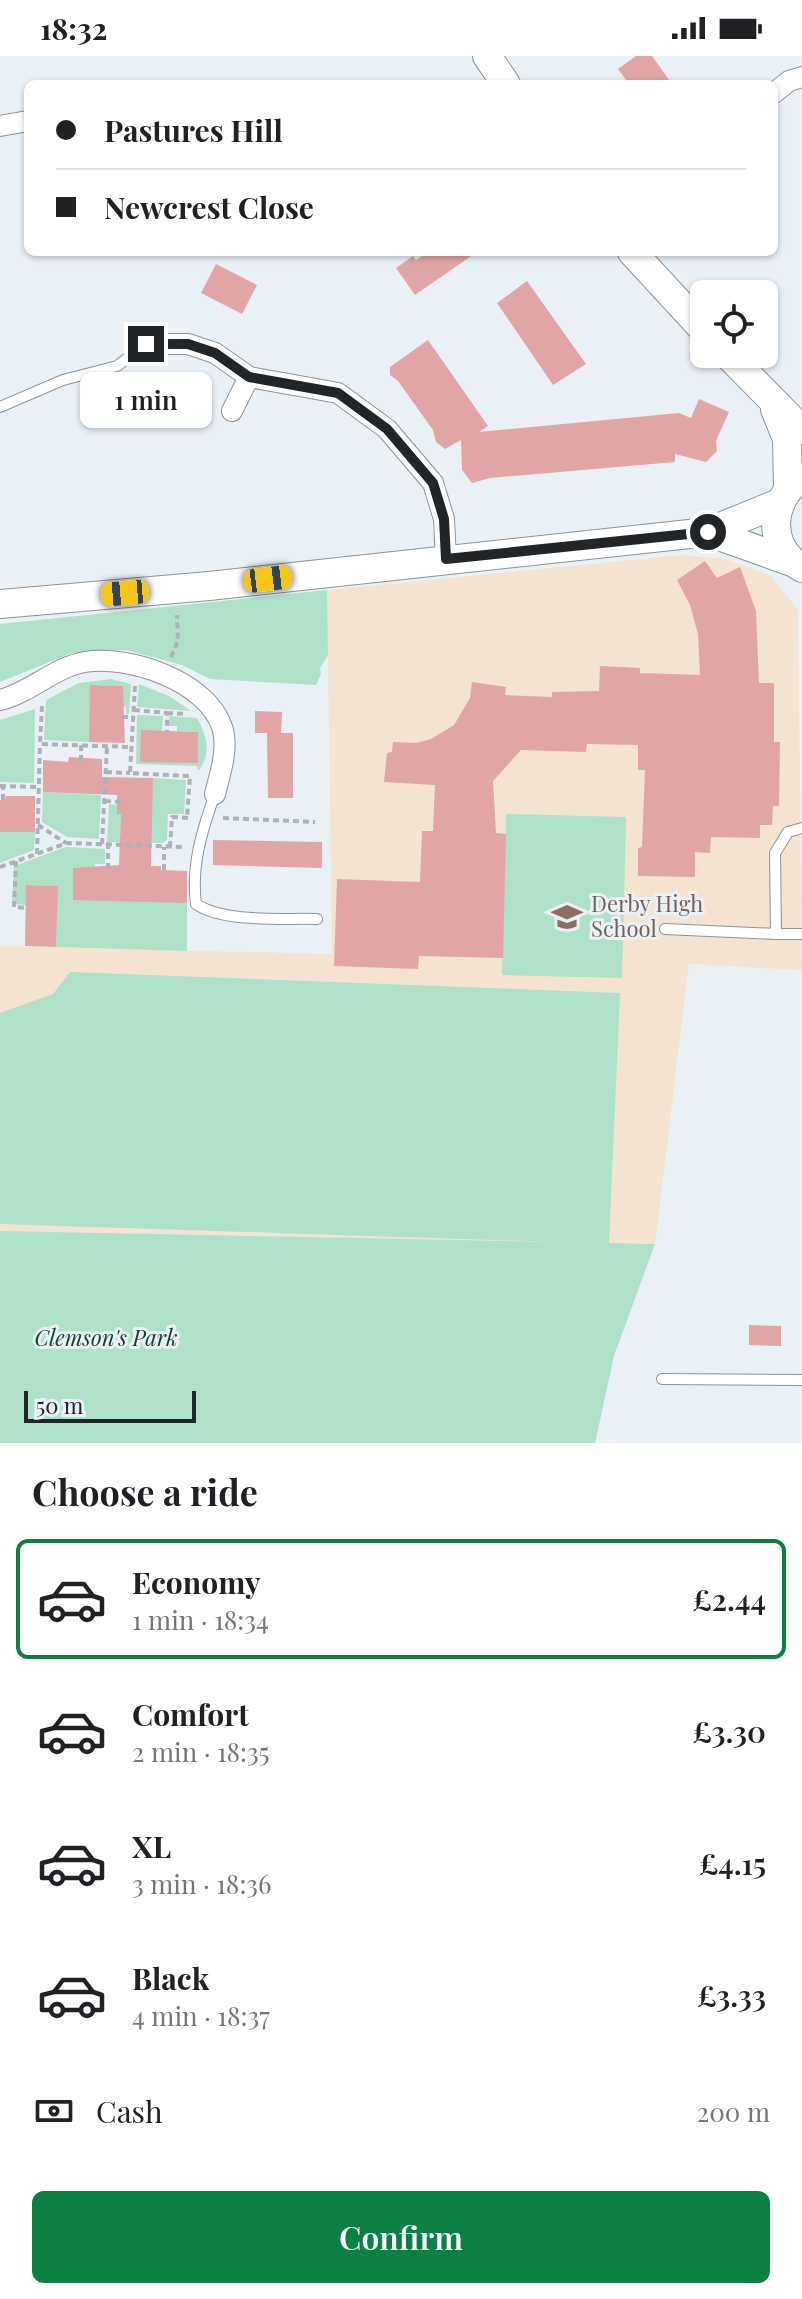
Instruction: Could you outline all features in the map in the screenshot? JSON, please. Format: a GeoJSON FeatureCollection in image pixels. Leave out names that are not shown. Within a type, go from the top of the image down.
{"type":"FeatureCollection","features":[{"type":"Feature","properties":{"kind":"street"},"geometry":{"type":"LineString","coordinates":[[487,56],[503,80]]}},
{"type":"Feature","properties":{"kind":"street"},"geometry":{"type":"LineString","coordinates":[[778,90],[789,81],[802,77]]}},
{"type":"Feature","properties":{"kind":"street"},"geometry":{"type":"LineString","coordinates":[[0,126],[24,122]]}},
{"type":"Feature","properties":{"kind":"street"},"geometry":{"type":"LineString","coordinates":[[636,256],[690,315]]}},
{"type":"Feature","properties":{"kind":"street"},"geometry":{"type":"LineString","coordinates":[[146,344],[188,344],[215,353],[249,377],[338,393],[387,429],[433,483],[444,519],[446,559]]}},
{"type":"Feature","properties":{"kind":"street"},"geometry":{"type":"LineString","coordinates":[[740,368],[802,430]]}},
{"type":"Feature","properties":{"kind":"street"},"geometry":{"type":"LineString","coordinates":[[232,411],[249,377]]}},
{"type":"Feature","properties":{"kind":"street"},"geometry":{"type":"LineString","coordinates":[[769,398],[787,439],[790,489],[775,524],[779,545],[797,565]]}},
{"type":"Feature","properties":{"kind":"street"},"geometry":{"type":"LineString","coordinates":[[0,604],[176,589],[708,532],[790,489]]}},
{"type":"Feature","properties":{"kind":"street"},"geometry":{"type":"LineString","coordinates":[[708,532],[797,565]]}},
{"type":"Feature","properties":{"kind":"street"},"geometry":{"type":"LineString","coordinates":[[0,700],[85,662],[136,666],[164,675],[197,693],[213,709],[223,730],[223,762],[215,794]]}},
{"type":"Feature","properties":{"kind":"lane"},"geometry":{"type":"LineString","coordinates":[[0,407],[63,380],[117,366],[146,344]]}},
{"type":"Feature","properties":{"kind":"lane"},"geometry":{"type":"LineString","coordinates":[[215,794],[196,861],[196,904],[208,912],[235,916],[317,919]]}},
{"type":"Feature","properties":{"kind":"lane"},"geometry":{"type":"LineString","coordinates":[[776,934],[775,853],[788,832],[802,828]]}},
{"type":"Feature","properties":{"kind":"lane"},"geometry":{"type":"LineString","coordinates":[[665,929],[802,934]]}},
{"type":"Feature","properties":{"kind":"lane"},"geometry":{"type":"LineString","coordinates":[[662,1379],[802,1380]]}},
{"type":"Feature","properties":{"kind":"path"},"geometry":{"type":"LineString","coordinates":[[164,675],[178,641],[176,589]]}},
{"type":"Feature","properties":{"kind":"path"},"geometry":{"type":"LineString","coordinates":[[130,773],[136,666]]}},
{"type":"Feature","properties":{"kind":"path"},"geometry":{"type":"LineString","coordinates":[[37,854],[43,680]]}},
{"type":"Feature","properties":{"kind":"path"},"geometry":{"type":"LineString","coordinates":[[134,710],[167,713],[167,731]]}},
{"type":"Feature","properties":{"kind":"path"},"geometry":{"type":"LineString","coordinates":[[122,717],[133,717]]}},
{"type":"Feature","properties":{"kind":"path"},"geometry":{"type":"LineString","coordinates":[[40,744],[131,747]]}},
{"type":"Feature","properties":{"kind":"path"},"geometry":{"type":"LineString","coordinates":[[81,745],[81,761]]}},
{"type":"Feature","properties":{"kind":"path"},"geometry":{"type":"LineString","coordinates":[[107,746],[105,844],[108,869]]}},
{"type":"Feature","properties":{"kind":"path"},"geometry":{"type":"LineString","coordinates":[[106,772],[190,776],[187,818]]}},
{"type":"Feature","properties":{"kind":"path"},"geometry":{"type":"LineString","coordinates":[[3,800],[2,786],[39,787]]}},
{"type":"Feature","properties":{"kind":"path"},"geometry":{"type":"LineString","coordinates":[[105,801],[121,802]]}},
{"type":"Feature","properties":{"kind":"path"},"geometry":{"type":"LineString","coordinates":[[164,870],[172,817],[315,822]]}},
{"type":"Feature","properties":{"kind":"path"},"geometry":{"type":"LineString","coordinates":[[38,825],[67,843]]}},
{"type":"Feature","properties":{"kind":"path"},"geometry":{"type":"LineString","coordinates":[[0,867],[67,843],[187,847]]}},
{"type":"Feature","properties":{"kind":"path"},"geometry":{"type":"LineString","coordinates":[[16,861],[14,907],[26,908]]}},
{"type":"Feature","properties":{"kind":"shaded area","name":"Derby High School"},"geometry":{"type":"Polygon","coordinates":[[[682,555],[727,559],[771,576],[798,610],[802,970],[689,964],[655,1244],[0,1231],[0,946],[332,954],[327,590],[682,555]]]}},
{"type":"Feature","properties":{"kind":"green space"},"geometry":{"type":"Polygon","coordinates":[[[327,590],[328,655],[320,668],[316,685],[210,679],[182,665],[126,650],[72,653],[0,682],[0,624],[327,590]]]}},
{"type":"Feature","properties":{"kind":"green space"},"geometry":{"type":"Polygon","coordinates":[[[111,679],[131,684],[129,714],[122,706],[123,686],[91,685],[89,742],[44,740],[46,700],[79,683],[111,679]]]}},
{"type":"Feature","properties":{"kind":"green space"},"geometry":{"type":"Polygon","coordinates":[[[139,684],[169,696],[191,711],[137,707],[139,684]]]}},
{"type":"Feature","properties":{"kind":"green space"},"geometry":{"type":"Polygon","coordinates":[[[35,709],[34,783],[0,782],[0,720],[35,709]]]}},
{"type":"Feature","properties":{"kind":"green space"},"geometry":{"type":"Polygon","coordinates":[[[137,715],[163,716],[162,731],[197,763],[198,732],[177,731],[177,726],[169,726],[169,716],[197,718],[206,745],[205,758],[198,771],[197,766],[136,764],[137,715]]]}},
{"type":"Feature","properties":{"kind":"green space"},"geometry":{"type":"Polygon","coordinates":[[[153,778],[186,780],[184,814],[168,814],[167,840],[163,843],[107,842],[109,804],[117,805],[117,814],[121,814],[120,836],[153,778]]]}},
{"type":"Feature","properties":{"kind":"green space"},"geometry":{"type":"Polygon","coordinates":[[[43,792],[101,795],[99,839],[67,837],[42,822],[43,792]]]}},
{"type":"Feature","properties":{"kind":"green space"},"geometry":{"type":"Polygon","coordinates":[[[506,814],[626,817],[622,978],[502,975],[506,814]]]}},
{"type":"Feature","properties":{"kind":"green space"},"geometry":{"type":"Polygon","coordinates":[[[0,832],[35,832],[34,850],[0,863],[0,832]]]}},
{"type":"Feature","properties":{"kind":"green space"},"geometry":{"type":"Polygon","coordinates":[[[66,847],[105,849],[105,864],[95,864],[95,868],[187,903],[187,951],[56,947],[57,886],[27,885],[26,905],[12,904],[14,866],[66,847]]]}},
{"type":"Feature","properties":{"kind":"green space","name":"Clemson's Park"},"geometry":{"type":"Polygon","coordinates":[[[70,972],[620,993],[609,1243],[655,1244],[614,1356],[595,1443],[0,1443],[0,1231],[559,1242],[0,1224],[0,1013],[53,994],[70,972]]]}},
{"type":"Feature","properties":{"kind":"building"},"geometry":{"type":"Polygon","coordinates":[[[636,56],[652,56],[669,80],[626,80],[618,69],[636,56]]]}},
{"type":"Feature","properties":{"kind":"building"},"geometry":{"type":"Polygon","coordinates":[[[413,256],[416,260],[422,256],[471,256],[415,295],[396,268],[413,256]]]}},
{"type":"Feature","properties":{"kind":"building"},"geometry":{"type":"Polygon","coordinates":[[[216,264],[257,285],[242,314],[201,293],[216,264]]]}},
{"type":"Feature","properties":{"kind":"building"},"geometry":{"type":"Polygon","coordinates":[[[527,281],[586,364],[553,385],[497,303],[527,281]]]}},
{"type":"Feature","properties":{"kind":"building"},"geometry":{"type":"Polygon","coordinates":[[[428,340],[488,426],[479,432],[679,413],[691,418],[699,399],[729,412],[716,441],[717,451],[706,462],[675,454],[675,462],[490,478],[472,483],[462,470],[461,440],[445,449],[436,442],[433,430],[398,381],[390,375],[390,367],[428,340]]]}},
{"type":"Feature","properties":{"kind":"building"},"geometry":{"type":"Polygon","coordinates":[[[705,561],[717,578],[740,567],[756,611],[759,683],[774,683],[774,742],[780,742],[779,806],[773,806],[772,825],[760,825],[760,838],[711,837],[710,853],[695,852],[695,877],[638,876],[645,770],[638,770],[638,745],[587,744],[586,752],[521,750],[493,781],[496,833],[506,834],[503,958],[419,956],[418,969],[334,966],[337,879],[420,882],[422,831],[433,831],[435,785],[384,782],[387,753],[392,752],[393,742],[416,743],[431,739],[454,725],[470,698],[472,682],[506,687],[505,695],[552,697],[552,692],[599,691],[600,666],[640,668],[640,673],[700,675],[698,634],[690,605],[677,580],[705,561]]]}},
{"type":"Feature","properties":{"kind":"building"},"geometry":{"type":"Polygon","coordinates":[[[90,685],[123,686],[125,743],[89,742],[90,685]]]}},
{"type":"Feature","properties":{"kind":"building"},"geometry":{"type":"Polygon","coordinates":[[[255,711],[282,712],[281,733],[293,733],[293,798],[268,798],[267,733],[255,733],[255,711]]]}},
{"type":"Feature","properties":{"kind":"building"},"geometry":{"type":"Polygon","coordinates":[[[141,730],[198,732],[198,763],[140,762],[141,730]]]}},
{"type":"Feature","properties":{"kind":"building"},"geometry":{"type":"Polygon","coordinates":[[[69,757],[102,759],[102,777],[153,778],[151,866],[161,866],[161,870],[187,871],[187,903],[73,900],[73,868],[119,865],[121,814],[117,814],[117,795],[43,792],[43,760],[68,762],[69,757]]]}},
{"type":"Feature","properties":{"kind":"building"},"geometry":{"type":"Polygon","coordinates":[[[6,796],[35,796],[35,832],[0,832],[0,800],[5,800],[6,796]]]}},
{"type":"Feature","properties":{"kind":"building"},"geometry":{"type":"Polygon","coordinates":[[[213,840],[322,842],[322,868],[213,865],[213,840]]]}},
{"type":"Feature","properties":{"kind":"building"},"geometry":{"type":"Polygon","coordinates":[[[26,885],[58,886],[56,947],[25,946],[26,885]]]}},
{"type":"Feature","properties":{"kind":"building"},"geometry":{"type":"Polygon","coordinates":[[[749,1325],[781,1326],[781,1346],[749,1345],[749,1325]]]}},
{"type":"Feature","properties":{"kind":"place","name":"Derby High School"},"geometry":{"type":"Point","coordinates":[567,917]}},
{"type":"Feature","properties":{"kind":"route"},"geometry":{"type":"LineString","coordinates":[[146,344],[188,344],[215,353],[249,377],[338,393],[387,429],[433,483],[444,519],[446,559],[708,532]]}}]}
